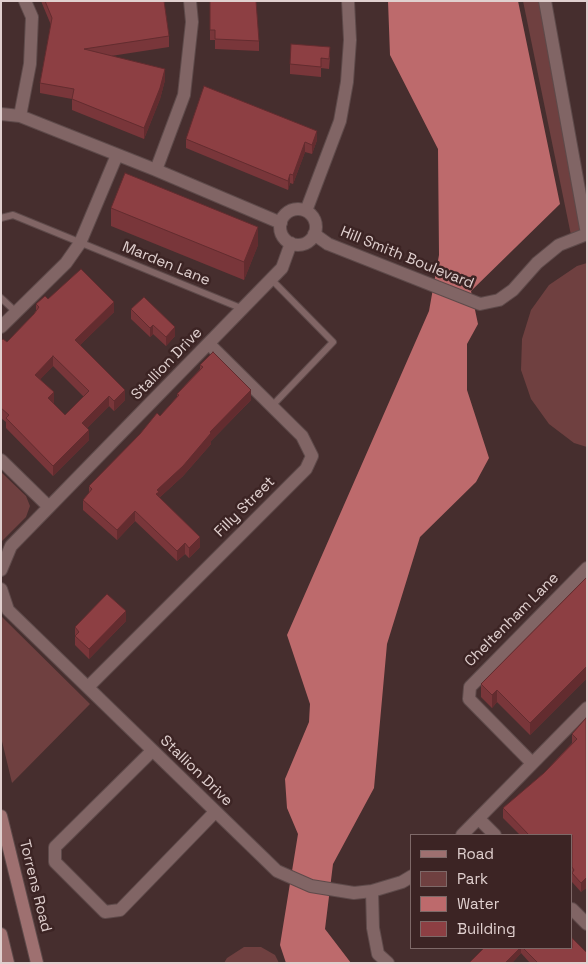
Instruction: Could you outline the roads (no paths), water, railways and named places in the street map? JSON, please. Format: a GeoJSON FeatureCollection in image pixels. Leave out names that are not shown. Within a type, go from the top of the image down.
{"type":"FeatureCollection","features":[{"type":"Feature","properties":{"kind":"main road","name":"Torrens Road"},"geometry":{"type":"LineString","coordinates":[[1,816],[4,836],[37,963]]}},
{"type":"Feature","properties":{"kind":"main road"},"geometry":{"type":"LineString","coordinates":[[1,934],[8,963]]}},
{"type":"Feature","properties":{"kind":"street"},"geometry":{"type":"LineString","coordinates":[[20,116],[30,64],[32,17],[25,1]]}},
{"type":"Feature","properties":{"kind":"street"},"geometry":{"type":"LineString","coordinates":[[156,170],[184,95],[192,22],[190,1]]}},
{"type":"Feature","properties":{"kind":"street"},"geometry":{"type":"LineString","coordinates":[[306,211],[340,121],[347,82],[350,40],[348,1]]}},
{"type":"Feature","properties":{"kind":"street"},"geometry":{"type":"LineString","coordinates":[[545,1],[587,234]]}},
{"type":"Feature","properties":{"kind":"street"},"geometry":{"type":"LineString","coordinates":[[1,114],[20,116],[156,170],[280,223]]}},
{"type":"Feature","properties":{"kind":"street"},"geometry":{"type":"LineString","coordinates":[[1,328],[66,263],[80,243],[117,155]]}},
{"type":"Feature","properties":{"kind":"street"},"geometry":{"type":"LineString","coordinates":[[290,211],[306,211],[315,223],[314,234],[312,238],[302,244],[291,243],[282,235],[280,223],[290,211]]}},
{"type":"Feature","properties":{"kind":"street","name":"Hill Smith Boulevard"},"geometry":{"type":"LineString","coordinates":[[314,234],[328,244],[428,286],[480,304],[498,300],[506,295],[537,263],[559,245],[587,234]]}},
{"type":"Feature","properties":{"kind":"street","name":"Stallion Drive"},"geometry":{"type":"LineString","coordinates":[[1,570],[11,546],[282,268],[291,243]]}},
{"type":"Feature","properties":{"kind":"street","name":"Filly Street"},"geometry":{"type":"LineString","coordinates":[[89,686],[306,469],[312,456],[302,436],[209,344]]}},
{"type":"Feature","properties":{"kind":"street"},"geometry":{"type":"LineString","coordinates":[[1,460],[48,507]]}},
{"type":"Feature","properties":{"kind":"street","name":"Cheltenham Lane"},"geometry":{"type":"LineString","coordinates":[[532,762],[469,699],[470,687],[587,568]]}},
{"type":"Feature","properties":{"kind":"street","name":"Stallion Drive"},"geometry":{"type":"LineString","coordinates":[[1,589],[8,610],[89,686],[152,751],[277,871],[311,886],[354,893],[372,891],[402,882],[410,877]]}},
{"type":"Feature","properties":{"kind":"street"},"geometry":{"type":"LineString","coordinates":[[463,834],[587,708]]}},
{"type":"Feature","properties":{"kind":"street"},"geometry":{"type":"LineString","coordinates":[[152,751],[55,847],[55,862],[105,912],[120,910],[216,812]]}},
{"type":"Feature","properties":{"kind":"street"},"geometry":{"type":"LineString","coordinates":[[479,819],[494,834]]}},
{"type":"Feature","properties":{"kind":"street"},"geometry":{"type":"LineString","coordinates":[[372,891],[372,928],[378,954],[388,963]]}},
{"type":"Feature","properties":{"kind":"street"},"geometry":{"type":"LineString","coordinates":[[573,910],[587,924]]}},
{"type":"Feature","properties":{"kind":"lane","name":"Marden Lane"},"geometry":{"type":"LineString","coordinates":[[1,218],[13,215],[243,308]]}},
{"type":"Feature","properties":{"kind":"lane"},"geometry":{"type":"LineString","coordinates":[[271,279],[334,342],[271,406]]}},
{"type":"Feature","properties":{"kind":"lane"},"geometry":{"type":"LineString","coordinates":[[1,298],[16,312]]}},
{"type":"Feature","properties":{"kind":"water"},"geometry":{"type":"Polygon","coordinates":[[[388,1],[518,1],[560,204],[471,291],[478,324],[467,344],[467,390],[489,458],[476,482],[420,537],[387,644],[374,788],[333,864],[325,929],[351,963],[286,963],[280,945],[298,834],[287,808],[285,779],[309,722],[310,704],[287,635],[429,311],[439,255],[438,149],[390,55],[388,1]]]}}]}
